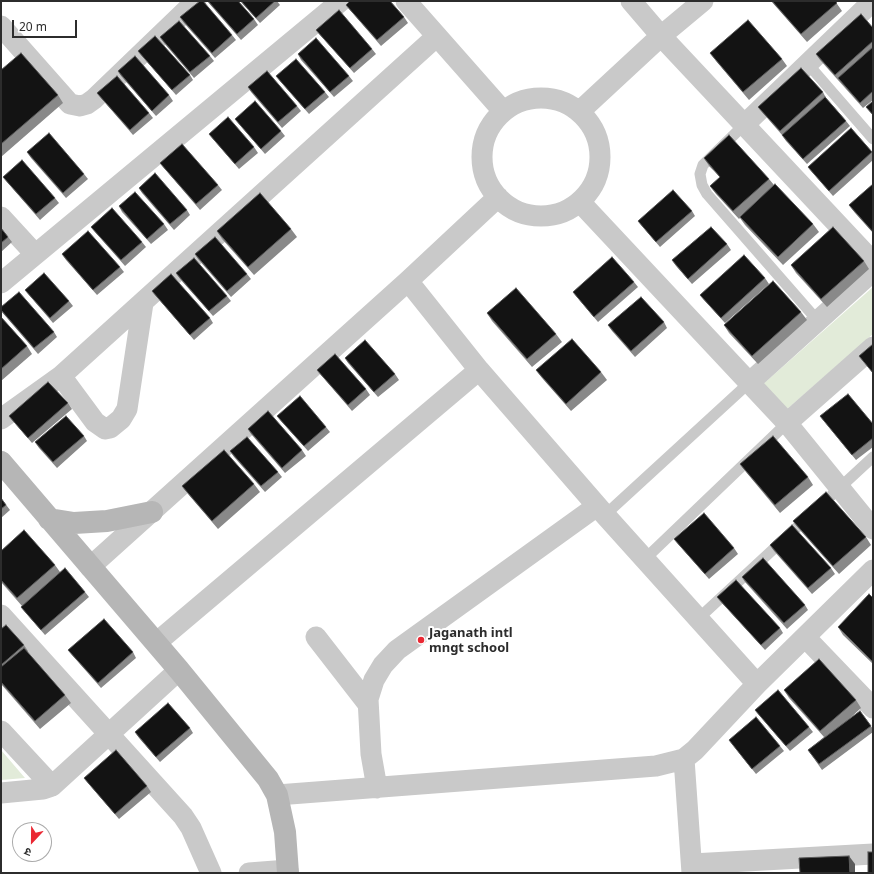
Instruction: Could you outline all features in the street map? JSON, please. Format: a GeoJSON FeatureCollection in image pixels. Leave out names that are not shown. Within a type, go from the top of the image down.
{"type":"FeatureCollection","features":[{"type":"Feature","properties":{"kind":"street"},"geometry":{"type":"LineString","coordinates":[[1,26],[18,59],[70,104],[80,106],[87,104],[196,1]]}},
{"type":"Feature","properties":{"kind":"street"},"geometry":{"type":"LineString","coordinates":[[1,283],[340,1]]}},
{"type":"Feature","properties":{"kind":"street"},"geometry":{"type":"LineString","coordinates":[[406,1],[503,111]]}},
{"type":"Feature","properties":{"kind":"street"},"geometry":{"type":"LineString","coordinates":[[632,1],[661,36],[873,262]]}},
{"type":"Feature","properties":{"kind":"street"},"geometry":{"type":"LineString","coordinates":[[579,112],[661,36],[703,1]]}},
{"type":"Feature","properties":{"kind":"street"},"geometry":{"type":"LineString","coordinates":[[744,124],[868,6]]}},
{"type":"Feature","properties":{"kind":"street"},"geometry":{"type":"LineString","coordinates":[[1,419],[61,376],[437,36]]}},
{"type":"Feature","properties":{"kind":"street"},"geometry":{"type":"LineString","coordinates":[[542,98],[555,100],[568,105],[579,112],[593,130],[599,146],[600,163],[594,184],[580,202],[560,213],[538,216],[516,210],[498,198],[484,174],[482,160],[483,146],[487,133],[494,121],[503,111],[521,102],[542,98]]}},
{"type":"Feature","properties":{"kind":"street"},"geometry":{"type":"LineString","coordinates":[[90,567],[498,198]]}},
{"type":"Feature","properties":{"kind":"street"},"geometry":{"type":"LineString","coordinates":[[580,202],[787,423],[873,529]]}},
{"type":"Feature","properties":{"kind":"street"},"geometry":{"type":"LineString","coordinates":[[1,217],[35,254]]}},
{"type":"Feature","properties":{"kind":"street"},"geometry":{"type":"LineString","coordinates":[[750,382],[873,271]]}},
{"type":"Feature","properties":{"kind":"street"},"geometry":{"type":"LineString","coordinates":[[408,281],[479,370],[601,510],[757,684]]}},
{"type":"Feature","properties":{"kind":"street"},"geometry":{"type":"LineString","coordinates":[[61,376],[95,422],[105,429],[110,428],[121,419],[127,409],[143,303]]}},
{"type":"Feature","properties":{"kind":"street"},"geometry":{"type":"LineString","coordinates":[[787,423],[873,347]]}},
{"type":"Feature","properties":{"kind":"street"},"geometry":{"type":"LineString","coordinates":[[156,643],[479,370]]}},
{"type":"Feature","properties":{"kind":"street"},"geometry":{"type":"LineString","coordinates":[[1,462],[179,670],[268,779],[277,795],[285,832],[288,871],[250,873]]}},
{"type":"Feature","properties":{"kind":"street"},"geometry":{"type":"LineString","coordinates":[[377,788],[371,754],[368,704],[374,680],[383,665],[397,650],[601,510]]}},
{"type":"Feature","properties":{"kind":"street"},"geometry":{"type":"LineString","coordinates":[[49,519],[74,523],[107,521],[152,512]]}},
{"type":"Feature","properties":{"kind":"street"},"geometry":{"type":"LineString","coordinates":[[277,795],[656,766],[684,759],[695,750],[757,684],[873,570]]}},
{"type":"Feature","properties":{"kind":"street"},"geometry":{"type":"LineString","coordinates":[[1,615],[191,828],[211,873]]}},
{"type":"Feature","properties":{"kind":"street"},"geometry":{"type":"LineString","coordinates":[[316,637],[368,704]]}},
{"type":"Feature","properties":{"kind":"street"},"geometry":{"type":"LineString","coordinates":[[805,637],[872,706]]}},
{"type":"Feature","properties":{"kind":"street"},"geometry":{"type":"LineString","coordinates":[[1,793],[43,789],[52,786],[179,670]]}},
{"type":"Feature","properties":{"kind":"street"},"geometry":{"type":"LineString","coordinates":[[1,731],[52,786]]}},
{"type":"Feature","properties":{"kind":"street"},"geometry":{"type":"LineString","coordinates":[[684,759],[692,869],[873,854]]}},
{"type":"Feature","properties":{"kind":"lane"},"geometry":{"type":"LineString","coordinates":[[807,63],[873,139]]}},
{"type":"Feature","properties":{"kind":"lane"},"geometry":{"type":"LineString","coordinates":[[744,124],[703,165],[700,174],[702,185],[707,194],[818,321]]}},
{"type":"Feature","properties":{"kind":"lane"},"geometry":{"type":"LineString","coordinates":[[601,510],[750,382]]}},
{"type":"Feature","properties":{"kind":"lane"},"geometry":{"type":"LineString","coordinates":[[645,559],[787,423]]}},
{"type":"Feature","properties":{"kind":"lane"},"geometry":{"type":"LineString","coordinates":[[699,618],[873,457]]}},
{"type":"Feature","properties":{"kind":"green space"},"geometry":{"type":"Polygon","coordinates":[[[873,287],[873,334],[785,411],[762,385],[873,287]]]}},
{"type":"Feature","properties":{"kind":"green space"},"geometry":{"type":"Polygon","coordinates":[[[1,750],[25,778],[1,780],[1,750]]]}},
{"type":"Feature","properties":{"kind":"building"},"geometry":{"type":"Polygon","coordinates":[[[200,1],[203,1],[232,35],[212,53],[180,17],[200,1]]]}},
{"type":"Feature","properties":{"kind":"building"},"geometry":{"type":"Polygon","coordinates":[[[208,1],[238,1],[254,19],[237,34],[208,1]]]}},
{"type":"Feature","properties":{"kind":"building"},"geometry":{"type":"Polygon","coordinates":[[[241,1],[275,1],[256,18],[241,1]]]}},
{"type":"Feature","properties":{"kind":"building"},"geometry":{"type":"Polygon","coordinates":[[[350,1],[390,1],[404,17],[377,40],[346,5],[350,1]]]}},
{"type":"Feature","properties":{"kind":"building"},"geometry":{"type":"Polygon","coordinates":[[[772,1],[835,1],[837,3],[801,34],[772,1]]]}},
{"type":"Feature","properties":{"kind":"building"},"geometry":{"type":"Polygon","coordinates":[[[339,10],[372,49],[350,68],[316,30],[339,10]]]}},
{"type":"Feature","properties":{"kind":"building"},"geometry":{"type":"Polygon","coordinates":[[[861,14],[873,28],[873,41],[835,75],[816,54],[861,14]]]}},
{"type":"Feature","properties":{"kind":"building"},"geometry":{"type":"Polygon","coordinates":[[[748,20],[782,59],[743,92],[710,53],[748,20]]]}},
{"type":"Feature","properties":{"kind":"building"},"geometry":{"type":"Polygon","coordinates":[[[179,21],[210,56],[190,72],[160,37],[179,21]]]}},
{"type":"Feature","properties":{"kind":"building"},"geometry":{"type":"Polygon","coordinates":[[[155,36],[190,75],[172,90],[138,51],[155,36]]]}},
{"type":"Feature","properties":{"kind":"building"},"geometry":{"type":"Polygon","coordinates":[[[316,38],[349,76],[330,92],[298,54],[316,38]]]}},
{"type":"Feature","properties":{"kind":"building"},"geometry":{"type":"Polygon","coordinates":[[[873,47],[873,91],[860,103],[838,78],[873,47]]]}},
{"type":"Feature","properties":{"kind":"building"},"geometry":{"type":"Polygon","coordinates":[[[21,53],[58,95],[1,144],[1,70],[21,53]]]}},
{"type":"Feature","properties":{"kind":"building"},"geometry":{"type":"Polygon","coordinates":[[[135,56],[169,95],[152,111],[118,71],[135,56]]]}},
{"type":"Feature","properties":{"kind":"building"},"geometry":{"type":"Polygon","coordinates":[[[296,59],[325,92],[305,109],[276,76],[296,59]]]}},
{"type":"Feature","properties":{"kind":"building"},"geometry":{"type":"Polygon","coordinates":[[[801,68],[823,92],[780,131],[758,107],[801,68]]]}},
{"type":"Feature","properties":{"kind":"building"},"geometry":{"type":"Polygon","coordinates":[[[267,71],[297,106],[278,122],[248,87],[267,71]]]}},
{"type":"Feature","properties":{"kind":"building"},"geometry":{"type":"Polygon","coordinates":[[[117,76],[149,113],[130,130],[97,93],[117,76]]]}},
{"type":"Feature","properties":{"kind":"building"},"geometry":{"type":"Polygon","coordinates":[[[825,97],[846,121],[803,159],[782,135],[825,97]]]}},
{"type":"Feature","properties":{"kind":"building"},"geometry":{"type":"Polygon","coordinates":[[[255,101],[281,131],[261,149],[235,119],[255,101]]]}},
{"type":"Feature","properties":{"kind":"building"},"geometry":{"type":"Polygon","coordinates":[[[873,101],[873,115],[866,107],[873,101]]]}},
{"type":"Feature","properties":{"kind":"building"},"geometry":{"type":"Polygon","coordinates":[[[228,117],[254,147],[235,164],[209,134],[228,117]]]}},
{"type":"Feature","properties":{"kind":"building"},"geometry":{"type":"Polygon","coordinates":[[[851,128],[872,152],[829,191],[808,167],[851,128]]]}},
{"type":"Feature","properties":{"kind":"building"},"geometry":{"type":"Polygon","coordinates":[[[49,133],[84,174],[63,193],[27,152],[49,133]]]}},
{"type":"Feature","properties":{"kind":"building"},"geometry":{"type":"Polygon","coordinates":[[[729,135],[769,179],[733,211],[710,186],[720,177],[704,158],[729,135]]]}},
{"type":"Feature","properties":{"kind":"building"},"geometry":{"type":"Polygon","coordinates":[[[182,144],[218,185],[196,204],[160,163],[182,144]]]}},
{"type":"Feature","properties":{"kind":"building"},"geometry":{"type":"Polygon","coordinates":[[[22,160],[55,198],[36,214],[3,177],[22,160]]]}},
{"type":"Feature","properties":{"kind":"building"},"geometry":{"type":"Polygon","coordinates":[[[155,173],[187,210],[170,224],[139,188],[155,173]]]}},
{"type":"Feature","properties":{"kind":"building"},"geometry":{"type":"Polygon","coordinates":[[[775,184],[813,224],[778,257],[740,217],[775,184]]]}},
{"type":"Feature","properties":{"kind":"building"},"geometry":{"type":"Polygon","coordinates":[[[873,184],[873,232],[849,205],[873,184]]]}},
{"type":"Feature","properties":{"kind":"building"},"geometry":{"type":"Polygon","coordinates":[[[673,190],[692,211],[656,242],[638,221],[673,190]]]}},
{"type":"Feature","properties":{"kind":"building"},"geometry":{"type":"Polygon","coordinates":[[[135,192],[164,224],[147,239],[119,206],[135,192]]]}},
{"type":"Feature","properties":{"kind":"building"},"geometry":{"type":"Polygon","coordinates":[[[260,193],[291,229],[248,267],[217,231],[260,193]]]}},
{"type":"Feature","properties":{"kind":"building"},"geometry":{"type":"Polygon","coordinates":[[[112,208],[142,242],[121,260],[91,227],[112,208]]]}},
{"type":"Feature","properties":{"kind":"building"},"geometry":{"type":"Polygon","coordinates":[[[711,227],[727,244],[688,279],[672,260],[711,227]]]}},
{"type":"Feature","properties":{"kind":"building"},"geometry":{"type":"Polygon","coordinates":[[[833,227],[864,261],[821,299],[791,265],[833,227]]]}},
{"type":"Feature","properties":{"kind":"building"},"geometry":{"type":"Polygon","coordinates":[[[1,228],[8,237],[1,243],[1,228]]]}},
{"type":"Feature","properties":{"kind":"building"},"geometry":{"type":"Polygon","coordinates":[[[88,231],[120,267],[93,290],[62,254],[88,231]]]}},
{"type":"Feature","properties":{"kind":"building"},"geometry":{"type":"Polygon","coordinates":[[[215,237],[247,274],[227,291],[195,254],[215,237]]]}},
{"type":"Feature","properties":{"kind":"building"},"geometry":{"type":"Polygon","coordinates":[[[744,255],[765,278],[721,318],[700,295],[744,255]]]}},
{"type":"Feature","properties":{"kind":"building"},"geometry":{"type":"Polygon","coordinates":[[[612,257],[634,282],[594,317],[573,292],[612,257]]]}},
{"type":"Feature","properties":{"kind":"building"},"geometry":{"type":"Polygon","coordinates":[[[194,258],[227,296],[209,311],[176,273],[194,258]]]}},
{"type":"Feature","properties":{"kind":"building"},"geometry":{"type":"Polygon","coordinates":[[[44,273],[69,301],[50,318],[25,290],[44,273]]]}},
{"type":"Feature","properties":{"kind":"building"},"geometry":{"type":"Polygon","coordinates":[[[171,274],[210,318],[190,335],[152,291],[171,274]]]}},
{"type":"Feature","properties":{"kind":"building"},"geometry":{"type":"Polygon","coordinates":[[[773,281],[801,312],[752,356],[724,325],[773,281]]]}},
{"type":"Feature","properties":{"kind":"building"},"geometry":{"type":"Polygon","coordinates":[[[516,288],[556,334],[527,359],[487,313],[516,288]]]}},
{"type":"Feature","properties":{"kind":"building"},"geometry":{"type":"Polygon","coordinates":[[[19,292],[54,332],[34,348],[1,310],[1,307],[19,292]]]}},
{"type":"Feature","properties":{"kind":"building"},"geometry":{"type":"Polygon","coordinates":[[[641,297],[664,322],[631,351],[608,325],[641,297]]]}},
{"type":"Feature","properties":{"kind":"building"},"geometry":{"type":"Polygon","coordinates":[[[1,317],[27,346],[1,369],[1,317]]]}},
{"type":"Feature","properties":{"kind":"building"},"geometry":{"type":"Polygon","coordinates":[[[572,339],[601,372],[566,404],[536,370],[572,339]]]}},
{"type":"Feature","properties":{"kind":"building"},"geometry":{"type":"Polygon","coordinates":[[[365,340],[395,374],[374,392],[345,358],[365,340]]]}},
{"type":"Feature","properties":{"kind":"building"},"geometry":{"type":"Polygon","coordinates":[[[873,344],[873,373],[859,356],[873,344]]]}},
{"type":"Feature","properties":{"kind":"building"},"geometry":{"type":"Polygon","coordinates":[[[335,354],[366,389],[348,405],[317,370],[335,354]]]}},
{"type":"Feature","properties":{"kind":"building"},"geometry":{"type":"Polygon","coordinates":[[[48,382],[68,403],[28,438],[9,416],[48,382]]]}},
{"type":"Feature","properties":{"kind":"building"},"geometry":{"type":"Polygon","coordinates":[[[848,394],[873,424],[873,438],[852,455],[820,416],[848,394]]]}},
{"type":"Feature","properties":{"kind":"building"},"geometry":{"type":"Polygon","coordinates":[[[300,396],[326,427],[304,446],[277,416],[300,396]]]}},
{"type":"Feature","properties":{"kind":"building"},"geometry":{"type":"Polygon","coordinates":[[[268,411],[302,450],[282,468],[248,429],[268,411]]]}},
{"type":"Feature","properties":{"kind":"building"},"geometry":{"type":"Polygon","coordinates":[[[66,416],[84,436],[53,462],[35,442],[66,416]]]}},
{"type":"Feature","properties":{"kind":"building"},"geometry":{"type":"Polygon","coordinates":[[[773,436],[808,477],[775,505],[740,464],[773,436]]]}},
{"type":"Feature","properties":{"kind":"building"},"geometry":{"type":"Polygon","coordinates":[[[247,437],[278,472],[261,486],[230,451],[247,437]]]}},
{"type":"Feature","properties":{"kind":"building"},"geometry":{"type":"Polygon","coordinates":[[[224,450],[254,484],[212,521],[182,486],[224,450]]]}},
{"type":"Feature","properties":{"kind":"building"},"geometry":{"type":"Polygon","coordinates":[[[826,492],[866,537],[833,566],[793,521],[826,492]]]}},
{"type":"Feature","properties":{"kind":"building"},"geometry":{"type":"Polygon","coordinates":[[[1,498],[6,505],[1,509],[1,498]]]}},
{"type":"Feature","properties":{"kind":"building"},"geometry":{"type":"Polygon","coordinates":[[[704,513],[734,548],[705,574],[674,539],[704,513]]]}},
{"type":"Feature","properties":{"kind":"building"},"geometry":{"type":"Polygon","coordinates":[[[792,525],[831,568],[808,588],[770,545],[792,525]]]}},
{"type":"Feature","properties":{"kind":"building"},"geometry":{"type":"Polygon","coordinates":[[[24,530],[55,565],[17,598],[1,580],[1,551],[24,530]]]}},
{"type":"Feature","properties":{"kind":"building"},"geometry":{"type":"Polygon","coordinates":[[[763,558],[805,605],[784,623],[742,577],[763,558]]]}},
{"type":"Feature","properties":{"kind":"building"},"geometry":{"type":"Polygon","coordinates":[[[65,568],[85,592],[41,630],[21,607],[65,568]]]}},
{"type":"Feature","properties":{"kind":"building"},"geometry":{"type":"Polygon","coordinates":[[[736,580],[780,628],[761,645],[717,597],[736,580]]]}},
{"type":"Feature","properties":{"kind":"building"},"geometry":{"type":"Polygon","coordinates":[[[869,594],[873,598],[873,662],[838,627],[869,594]]]}},
{"type":"Feature","properties":{"kind":"building"},"geometry":{"type":"Polygon","coordinates":[[[104,619],[133,652],[98,683],[68,650],[104,619]]]}},
{"type":"Feature","properties":{"kind":"building"},"geometry":{"type":"Polygon","coordinates":[[[6,625],[24,645],[1,665],[1,629],[6,625]]]}},
{"type":"Feature","properties":{"kind":"building"},"geometry":{"type":"Polygon","coordinates":[[[24,648],[65,695],[35,721],[1,682],[1,667],[24,648]]]}},
{"type":"Feature","properties":{"kind":"building"},"geometry":{"type":"Polygon","coordinates":[[[819,659],[856,700],[820,731],[784,690],[819,659]]]}},
{"type":"Feature","properties":{"kind":"building"},"geometry":{"type":"Polygon","coordinates":[[[778,690],[809,727],[786,746],[755,710],[778,690]]]}},
{"type":"Feature","properties":{"kind":"building"},"geometry":{"type":"Polygon","coordinates":[[[168,703],[190,728],[156,757],[135,732],[168,703]]]}},
{"type":"Feature","properties":{"kind":"building"},"geometry":{"type":"Polygon","coordinates":[[[860,711],[871,726],[819,764],[808,750],[860,711]]]}},
{"type":"Feature","properties":{"kind":"building"},"geometry":{"type":"Polygon","coordinates":[[[756,717],[780,746],[752,769],[729,740],[756,717]]]}},
{"type":"Feature","properties":{"kind":"building"},"geometry":{"type":"Polygon","coordinates":[[[116,750],[147,786],[115,814],[84,778],[116,750]]]}},
{"type":"Feature","properties":{"kind":"building"},"geometry":{"type":"Polygon","coordinates":[[[868,852],[873,852],[873,873],[868,873],[868,852]]]}},
{"type":"Feature","properties":{"kind":"building"},"geometry":{"type":"Polygon","coordinates":[[[849,856],[850,873],[800,873],[799,858],[849,856]]]}},
{"type":"Feature","properties":{"kind":"place","name":"Jaganath intl mngt school"},"geometry":{"type":"Point","coordinates":[421,640]}}]}
